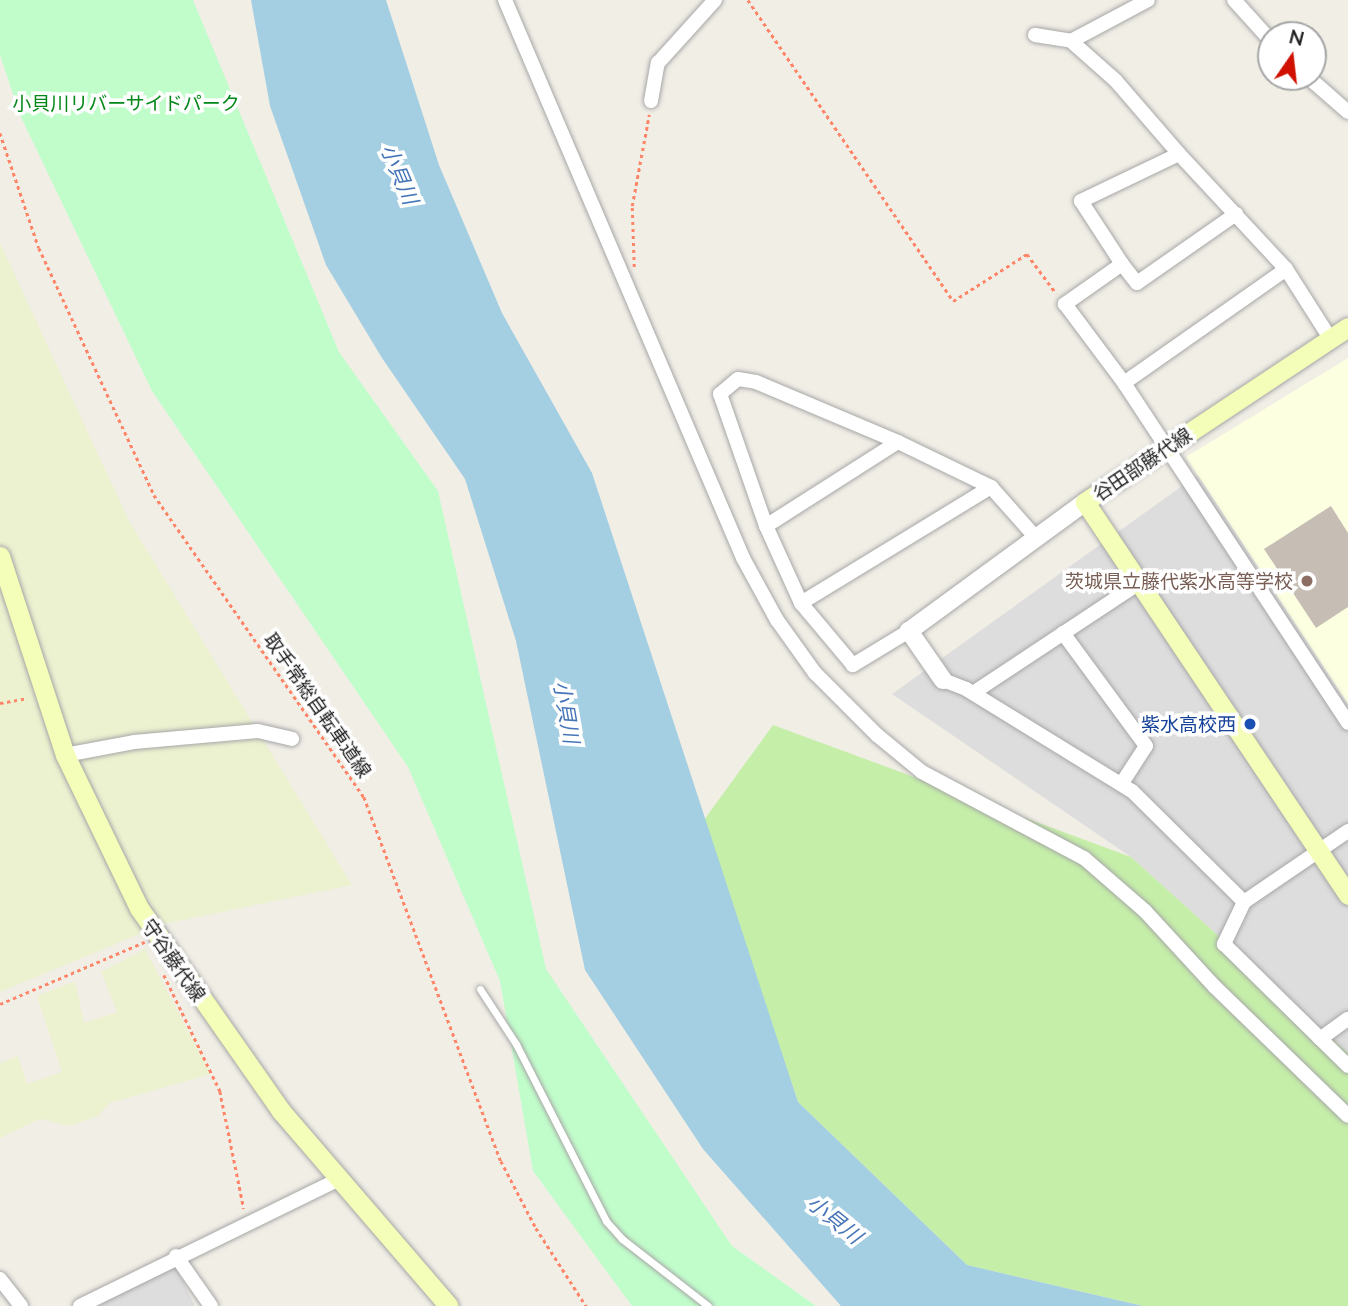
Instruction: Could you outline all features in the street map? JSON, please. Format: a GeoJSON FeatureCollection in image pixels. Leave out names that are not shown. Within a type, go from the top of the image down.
{"type":"FeatureCollection","features":[{"type":"Feature","properties":{"kind":"main road","name":"谷田部藤代線"},"geometry":{"type":"LineString","coordinates":[[1348,327],[1085,502],[1348,895]]}},
{"type":"Feature","properties":{"kind":"main road","name":"守谷藤代線"},"geometry":{"type":"LineString","coordinates":[[0,556],[65,755],[152,943],[337,1180],[449,1306]]}},
{"type":"Feature","properties":{"kind":"street"},"geometry":{"type":"LineString","coordinates":[[505,0],[743,558],[777,620],[815,673],[877,735],[922,772],[1084,858],[1145,911],[1348,1116]]}},
{"type":"Feature","properties":{"kind":"street"},"geometry":{"type":"LineString","coordinates":[[651,101],[658,63],[715,0]]}},
{"type":"Feature","properties":{"kind":"street"},"geometry":{"type":"LineString","coordinates":[[1070,41],[1147,0]]}},
{"type":"Feature","properties":{"kind":"street"},"geometry":{"type":"LineString","coordinates":[[1234,0],[1257,25]]}},
{"type":"Feature","properties":{"kind":"street"},"geometry":{"type":"LineString","coordinates":[[1035,34],[1070,41],[1115,81],[1286,270],[1330,338]]}},
{"type":"Feature","properties":{"kind":"street"},"geometry":{"type":"LineString","coordinates":[[1324,91],[1348,112]]}},
{"type":"Feature","properties":{"kind":"street"},"geometry":{"type":"LineString","coordinates":[[1179,154],[1081,201],[1137,283],[1236,214]]}},
{"type":"Feature","properties":{"kind":"street"},"geometry":{"type":"LineString","coordinates":[[1122,264],[1065,304],[1124,383],[1348,723]]}},
{"type":"Feature","properties":{"kind":"street"},"geometry":{"type":"LineString","coordinates":[[1124,383],[1286,270]]}},
{"type":"Feature","properties":{"kind":"street"},"geometry":{"type":"LineString","coordinates":[[1037,539],[991,487],[898,442],[756,382],[738,379],[720,394],[766,526],[800,603],[853,665],[909,631],[1037,539],[1085,502]]}},
{"type":"Feature","properties":{"kind":"street"},"geometry":{"type":"LineString","coordinates":[[766,526],[898,442]]}},
{"type":"Feature","properties":{"kind":"street"},"geometry":{"type":"LineString","coordinates":[[800,603],[991,487]]}},
{"type":"Feature","properties":{"kind":"street"},"geometry":{"type":"LineString","coordinates":[[973,694],[1139,583]]}},
{"type":"Feature","properties":{"kind":"street"},"geometry":{"type":"LineString","coordinates":[[909,631],[943,680],[973,694],[1122,783],[1244,902]]}},
{"type":"Feature","properties":{"kind":"street"},"geometry":{"type":"LineString","coordinates":[[1063,633],[1146,746],[1122,783]]}},
{"type":"Feature","properties":{"kind":"street"},"geometry":{"type":"LineString","coordinates":[[65,755],[134,742],[258,731],[292,740]]}},
{"type":"Feature","properties":{"kind":"street"},"geometry":{"type":"LineString","coordinates":[[1348,831],[1244,902],[1224,943],[1348,1066]]}},
{"type":"Feature","properties":{"kind":"street"},"geometry":{"type":"LineString","coordinates":[[1320,1039],[1348,1018]]}},
{"type":"Feature","properties":{"kind":"street"},"geometry":{"type":"LineString","coordinates":[[80,1306],[176,1256],[337,1180]]}},
{"type":"Feature","properties":{"kind":"street"},"geometry":{"type":"LineString","coordinates":[[176,1256],[211,1306]]}},
{"type":"Feature","properties":{"kind":"street"},"geometry":{"type":"LineString","coordinates":[[0,1279],[21,1306]]}},
{"type":"Feature","properties":{"kind":"lane"},"geometry":{"type":"LineString","coordinates":[[480,989],[516,1044],[606,1221],[622,1239],[708,1306]]}},
{"type":"Feature","properties":{"kind":"path"},"geometry":{"type":"LineString","coordinates":[[748,0],[953,301],[1027,254],[1065,304]]}},
{"type":"Feature","properties":{"kind":"path"},"geometry":{"type":"LineString","coordinates":[[627,289],[636,258],[632,206],[651,101]]}},
{"type":"Feature","properties":{"kind":"path","name":"取手常総自転車道線"},"geometry":{"type":"LineString","coordinates":[[0,133],[39,248],[154,495],[364,797],[501,1161],[536,1227],[586,1306]]}},
{"type":"Feature","properties":{"kind":"path"},"geometry":{"type":"LineString","coordinates":[[0,703],[45,695]]}},
{"type":"Feature","properties":{"kind":"path"},"geometry":{"type":"LineString","coordinates":[[0,1004],[152,943]]}},
{"type":"Feature","properties":{"kind":"path"},"geometry":{"type":"LineString","coordinates":[[158,964],[220,1091],[247,1223]]}},
{"type":"Feature","properties":{"kind":"shaded area"},"geometry":{"type":"Polygon","coordinates":[[[0,243],[129,521],[352,885],[164,924],[0,992],[0,243]]]}},
{"type":"Feature","properties":{"kind":"shaded area","name":"茨城県立藤代紫水高等学校"},"geometry":{"type":"Polygon","coordinates":[[[1348,358],[1348,704],[1186,457],[1348,358]]]}},
{"type":"Feature","properties":{"kind":"shaded area"},"geometry":{"type":"Polygon","coordinates":[[[1348,367],[1348,1053],[1131,857],[892,694],[1348,367]]]}},
{"type":"Feature","properties":{"kind":"shaded area"},"geometry":{"type":"Polygon","coordinates":[[[145,949],[211,1074],[110,1103],[98,1116],[70,1126],[40,1119],[0,1138],[0,1063],[18,1056],[27,1084],[62,1072],[37,996],[75,981],[84,1023],[117,1012],[101,972],[145,949]]]}},
{"type":"Feature","properties":{"kind":"shaded area"},"geometry":{"type":"Polygon","coordinates":[[[175,1265],[195,1306],[87,1306],[175,1265]]]}},
{"type":"Feature","properties":{"kind":"green space","name":"小貝川リバーサイドパーク"},"geometry":{"type":"Polygon","coordinates":[[[0,0],[193,0],[339,352],[438,491],[546,969],[732,1246],[816,1306],[632,1306],[533,1171],[500,981],[408,767],[152,391],[20,115],[0,55],[0,0]]]}},
{"type":"Feature","properties":{"kind":"green space"},"geometry":{"type":"Polygon","coordinates":[[[773,725],[1131,857],[1348,1053],[1348,1306],[1143,1306],[967,1265],[798,1102],[704,820],[773,725]]]}},
{"type":"Feature","properties":{"kind":"water","name":"小貝川"},"geometry":{"type":"Polygon","coordinates":[[[251,0],[386,0],[439,165],[502,313],[592,473],[798,1102],[967,1265],[1143,1306],[841,1306],[703,1149],[585,970],[516,641],[465,479],[382,358],[326,265],[270,106],[251,0]]]}},
{"type":"Feature","properties":{"kind":"building"},"geometry":{"type":"Polygon","coordinates":[[[1331,506],[1348,533],[1348,607],[1316,628],[1264,549],[1331,506]]]}},
{"type":"Feature","properties":{"kind":"place","name":"茨城県立藤代紫水高等学校"},"geometry":{"type":"Point","coordinates":[1307,581]}},
{"type":"Feature","properties":{"kind":"place","name":"紫水高校西"},"geometry":{"type":"Point","coordinates":[1250,724]}}]}
